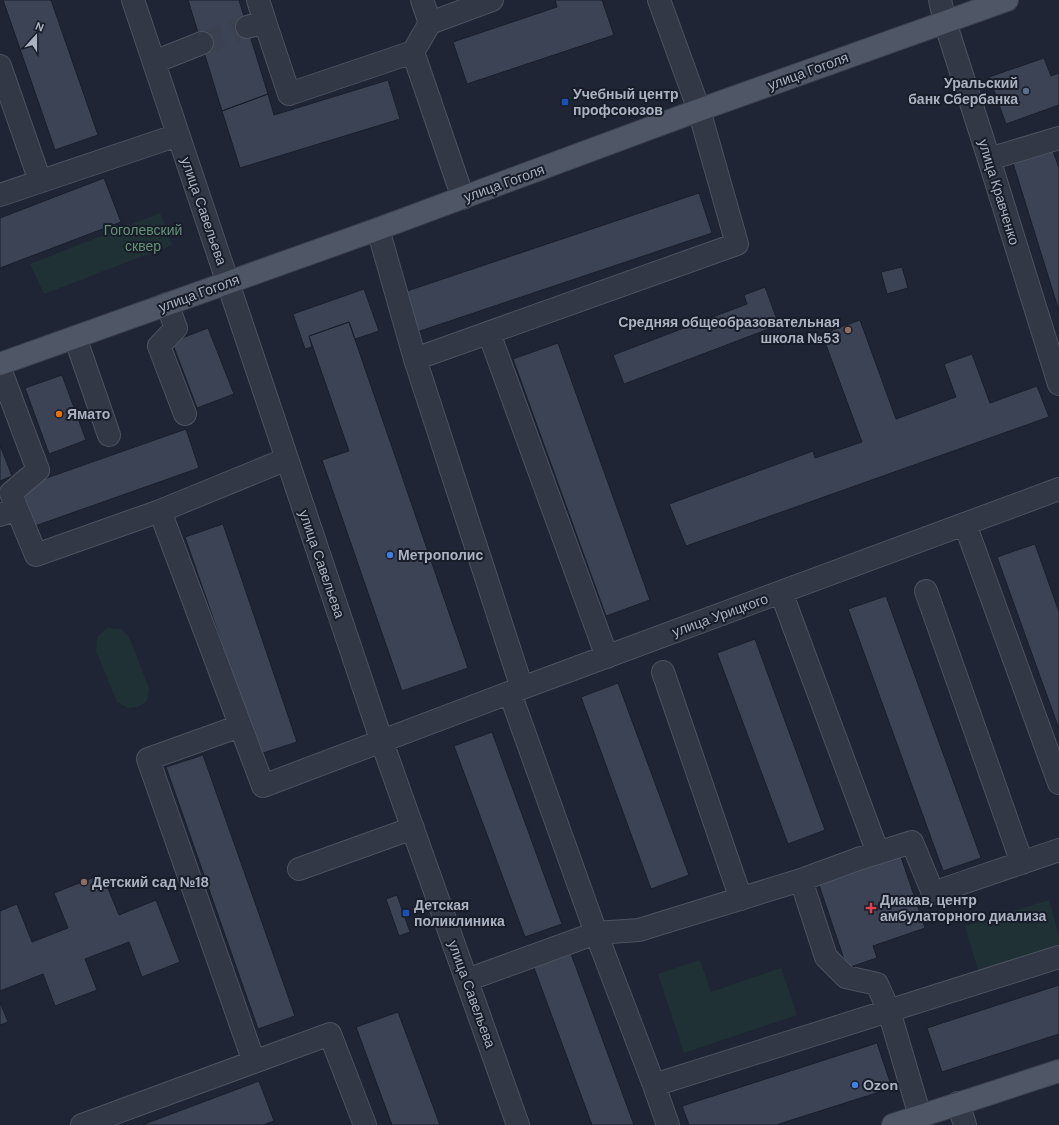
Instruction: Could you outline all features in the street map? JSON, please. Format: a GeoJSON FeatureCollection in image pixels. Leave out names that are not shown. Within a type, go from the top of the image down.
{"type":"FeatureCollection","features":[{"type":"Feature","properties":{"kind":"main road","name":"улица Гоголя"},"geometry":{"type":"LineString","coordinates":[[0,364],[378,229],[700,110],[1007,0]]}},
{"type":"Feature","properties":{"kind":"main road"},"geometry":{"type":"LineString","coordinates":[[893,1125],[1059,1070]]}},
{"type":"Feature","properties":{"kind":"street","name":"улица Савельева"},"geometry":{"type":"LineString","coordinates":[[133,0],[382,742],[518,1125]]}},
{"type":"Feature","properties":{"kind":"street"},"geometry":{"type":"LineString","coordinates":[[258,0],[256,24],[289,94],[414,52],[430,22],[492,0]]}},
{"type":"Feature","properties":{"kind":"street"},"geometry":{"type":"LineString","coordinates":[[422,0],[430,22]]}},
{"type":"Feature","properties":{"kind":"street"},"geometry":{"type":"LineString","coordinates":[[415,359],[737,244],[700,110],[659,0]]}},
{"type":"Feature","properties":{"kind":"street","name":"улица Кравченко"},"geometry":{"type":"LineString","coordinates":[[940,0],[945,22],[1059,384]]}},
{"type":"Feature","properties":{"kind":"street"},"geometry":{"type":"LineString","coordinates":[[154,62],[202,43]]}},
{"type":"Feature","properties":{"kind":"street"},"geometry":{"type":"LineString","coordinates":[[414,52],[463,198]]}},
{"type":"Feature","properties":{"kind":"street"},"geometry":{"type":"LineString","coordinates":[[0,66],[40,181]]}},
{"type":"Feature","properties":{"kind":"street"},"geometry":{"type":"LineString","coordinates":[[0,195],[178,136]]}},
{"type":"Feature","properties":{"kind":"street"},"geometry":{"type":"LineString","coordinates":[[989,159],[1059,138]]}},
{"type":"Feature","properties":{"kind":"street"},"geometry":{"type":"LineString","coordinates":[[378,229],[415,359],[516,691],[596,933],[668,1125]]}},
{"type":"Feature","properties":{"kind":"street"},"geometry":{"type":"LineString","coordinates":[[167,304],[176,328],[159,346],[185,414]]}},
{"type":"Feature","properties":{"kind":"street"},"geometry":{"type":"LineString","coordinates":[[489,333],[606,657]]}},
{"type":"Feature","properties":{"kind":"street"},"geometry":{"type":"LineString","coordinates":[[75,337],[109,435]]}},
{"type":"Feature","properties":{"kind":"street"},"geometry":{"type":"LineString","coordinates":[[0,369],[38,470],[11,493],[8,512],[36,555],[160,511],[287,460]]}},
{"type":"Feature","properties":{"kind":"street","name":"улица Урицкого"},"geometry":{"type":"LineString","coordinates":[[240,726],[263,786],[1059,489]]}},
{"type":"Feature","properties":{"kind":"street"},"geometry":{"type":"LineString","coordinates":[[160,511],[240,726],[148,759],[254,1062]]}},
{"type":"Feature","properties":{"kind":"street"},"geometry":{"type":"LineString","coordinates":[[965,524],[1059,783]]}},
{"type":"Feature","properties":{"kind":"street"},"geometry":{"type":"LineString","coordinates":[[926,591],[1022,863]]}},
{"type":"Feature","properties":{"kind":"street"},"geometry":{"type":"LineString","coordinates":[[781,592],[878,853]]}},
{"type":"Feature","properties":{"kind":"street"},"geometry":{"type":"LineString","coordinates":[[663,672],[741,899]]}},
{"type":"Feature","properties":{"kind":"street"},"geometry":{"type":"LineString","coordinates":[[299,868],[413,828]]}},
{"type":"Feature","properties":{"kind":"street"},"geometry":{"type":"LineString","coordinates":[[467,980],[596,933],[640,930],[801,880],[858,859],[912,842],[932,893],[1059,850]]}},
{"type":"Feature","properties":{"kind":"street"},"geometry":{"type":"LineString","coordinates":[[801,880],[826,957],[846,977],[877,984],[889,1011],[920,1116]]}},
{"type":"Feature","properties":{"kind":"street"},"geometry":{"type":"LineString","coordinates":[[654,1085],[1059,957]]}},
{"type":"Feature","properties":{"kind":"street"},"geometry":{"type":"LineString","coordinates":[[82,1125],[330,1034],[365,1125]]}},
{"type":"Feature","properties":{"kind":"street"},"geometry":{"type":"LineString","coordinates":[[958,1103],[965,1125]]}},
{"type":"Feature","properties":{"kind":"green space","name":"Гоголевский сквер"},"geometry":{"type":"Polygon","coordinates":[[[160,213],[172,245],[44,294],[30,264],[160,213]]]}},
{"type":"Feature","properties":{"kind":"green space"},"geometry":{"type":"Polygon","coordinates":[[[107,628],[121,629],[129,637],[149,688],[147,701],[138,707],[128,708],[117,702],[96,651],[97,637],[107,628]]]}},
{"type":"Feature","properties":{"kind":"green space"},"geometry":{"type":"Polygon","coordinates":[[[1049,900],[1059,936],[1059,946],[978,970],[965,926],[1049,900]]]}},
{"type":"Feature","properties":{"kind":"green space"},"geometry":{"type":"Polygon","coordinates":[[[700,960],[711,992],[781,968],[797,1015],[684,1053],[658,974],[700,960]]]}},
{"type":"Feature","properties":{"kind":"building"},"geometry":{"type":"Polygon","coordinates":[[[3,0],[51,0],[98,135],[55,150],[3,0]]]}},
{"type":"Feature","properties":{"kind":"building"},"geometry":{"type":"Polygon","coordinates":[[[188,0],[239,0],[268,94],[222,111],[188,0]]]}},
{"type":"Feature","properties":{"kind":"building"},"geometry":{"type":"Polygon","coordinates":[[[555,0],[602,0],[614,35],[467,84],[453,42],[557,7],[555,0]]]}},
{"type":"Feature","properties":{"kind":"building","name":"Уральский банк Сбербанка"},"geometry":{"type":"Polygon","coordinates":[[[1044,58],[1051,76],[1059,73],[1059,105],[1006,124],[989,77],[1044,58]]]}},
{"type":"Feature","properties":{"kind":"building"},"geometry":{"type":"Polygon","coordinates":[[[388,80],[400,119],[240,168],[222,111],[268,94],[274,115],[388,80]]]}},
{"type":"Feature","properties":{"kind":"building"},"geometry":{"type":"Polygon","coordinates":[[[1052,148],[1059,168],[1059,311],[1012,160],[1052,148]]]}},
{"type":"Feature","properties":{"kind":"building"},"geometry":{"type":"Polygon","coordinates":[[[104,178],[121,222],[0,268],[0,218],[104,178]]]}},
{"type":"Feature","properties":{"kind":"building"},"geometry":{"type":"Polygon","coordinates":[[[699,193],[712,233],[417,332],[404,292],[699,193]]]}},
{"type":"Feature","properties":{"kind":"building"},"geometry":{"type":"Polygon","coordinates":[[[902,267],[908,288],[887,294],[881,272],[902,267]]]}},
{"type":"Feature","properties":{"kind":"building"},"geometry":{"type":"Polygon","coordinates":[[[765,287],[779,325],[624,384],[613,355],[747,304],[744,295],[765,287]]]}},
{"type":"Feature","properties":{"kind":"building"},"geometry":{"type":"Polygon","coordinates":[[[364,289],[379,331],[355,339],[349,322],[309,336],[312,347],[305,349],[293,314],[364,289]]]}},
{"type":"Feature","properties":{"kind":"building"},"geometry":{"type":"Polygon","coordinates":[[[860,320],[896,419],[956,397],[944,364],[972,354],[990,403],[1037,386],[1049,417],[686,546],[669,504],[813,451],[815,458],[862,442],[822,334],[860,320]]]}},
{"type":"Feature","properties":{"kind":"building"},"geometry":{"type":"Polygon","coordinates":[[[349,322],[468,668],[402,691],[322,460],[349,451],[309,336],[349,322]]]}},
{"type":"Feature","properties":{"kind":"building"},"geometry":{"type":"Polygon","coordinates":[[[208,328],[234,394],[197,408],[172,342],[208,328]]]}},
{"type":"Feature","properties":{"kind":"building"},"geometry":{"type":"Polygon","coordinates":[[[558,343],[650,600],[606,616],[513,359],[558,343]]]}},
{"type":"Feature","properties":{"kind":"building"},"geometry":{"type":"Polygon","coordinates":[[[62,375],[86,440],[49,454],[25,388],[62,375]]]}},
{"type":"Feature","properties":{"kind":"building"},"geometry":{"type":"Polygon","coordinates":[[[186,429],[199,468],[35,526],[21,487],[186,429]]]}},
{"type":"Feature","properties":{"kind":"building"},"geometry":{"type":"Polygon","coordinates":[[[0,445],[12,476],[0,481],[0,445]]]}},
{"type":"Feature","properties":{"kind":"building"},"geometry":{"type":"Polygon","coordinates":[[[223,524],[297,742],[260,754],[185,537],[223,524]]]}},
{"type":"Feature","properties":{"kind":"building"},"geometry":{"type":"Polygon","coordinates":[[[1035,544],[1059,612],[1059,729],[997,557],[1035,544]]]}},
{"type":"Feature","properties":{"kind":"building"},"geometry":{"type":"Polygon","coordinates":[[[886,596],[981,858],[943,871],[848,609],[886,596]]]}},
{"type":"Feature","properties":{"kind":"building"},"geometry":{"type":"Polygon","coordinates":[[[755,639],[825,830],[788,844],[717,653],[755,639]]]}},
{"type":"Feature","properties":{"kind":"building"},"geometry":{"type":"Polygon","coordinates":[[[618,683],[689,875],[651,889],[581,697],[618,683]]]}},
{"type":"Feature","properties":{"kind":"building"},"geometry":{"type":"Polygon","coordinates":[[[492,732],[562,924],[525,937],[454,746],[492,732]]]}},
{"type":"Feature","properties":{"kind":"building"},"geometry":{"type":"Polygon","coordinates":[[[203,755],[295,1016],[258,1029],[166,767],[203,755]]]}},
{"type":"Feature","properties":{"kind":"building"},"geometry":{"type":"Polygon","coordinates":[[[900,854],[925,928],[873,946],[877,958],[847,968],[818,882],[900,854]]]}},
{"type":"Feature","properties":{"kind":"building"},"geometry":{"type":"Polygon","coordinates":[[[102,874],[119,915],[156,900],[180,962],[142,977],[129,942],[85,959],[97,990],[55,1006],[43,974],[0,991],[0,911],[17,904],[32,942],[68,928],[54,893],[102,874]]]}},
{"type":"Feature","properties":{"kind":"building"},"geometry":{"type":"Polygon","coordinates":[[[397,895],[410,932],[399,936],[386,899],[397,895]]]}},
{"type":"Feature","properties":{"kind":"building"},"geometry":{"type":"Polygon","coordinates":[[[570,951],[634,1125],[592,1125],[533,965],[570,951]]]}},
{"type":"Feature","properties":{"kind":"building"},"geometry":{"type":"Polygon","coordinates":[[[1059,985],[1059,1034],[942,1072],[927,1028],[1059,985]]]}},
{"type":"Feature","properties":{"kind":"building"},"geometry":{"type":"Polygon","coordinates":[[[0,1002],[8,1022],[0,1025],[0,1002]]]}},
{"type":"Feature","properties":{"kind":"building"},"geometry":{"type":"Polygon","coordinates":[[[398,1012],[440,1125],[392,1125],[356,1027],[398,1012]]]}},
{"type":"Feature","properties":{"kind":"building"},"geometry":{"type":"Polygon","coordinates":[[[877,1043],[892,1088],[776,1125],[689,1125],[682,1106],[877,1043]]]}},
{"type":"Feature","properties":{"kind":"building"},"geometry":{"type":"Polygon","coordinates":[[[259,1081],[274,1121],[263,1125],[142,1125],[259,1081]]]}},
{"type":"Feature","properties":{"kind":"tunnel"},"geometry":{"type":"LineString","coordinates":[[202,43],[247,27]]}},
{"type":"Feature","properties":{"kind":"place","name":"Уральский банк Сбербанка"},"geometry":{"type":"Point","coordinates":[1026,91]}},
{"type":"Feature","properties":{"kind":"place","name":"Учебный центр профсоюзов"},"geometry":{"type":"Point","coordinates":[565,102]}},
{"type":"Feature","properties":{"kind":"place","name":"Средняя общеобразовательная школа №53"},"geometry":{"type":"Point","coordinates":[848,330]}},
{"type":"Feature","properties":{"kind":"place","name":"Ямато"},"geometry":{"type":"Point","coordinates":[59,414]}},
{"type":"Feature","properties":{"kind":"place","name":"Метрополис"},"geometry":{"type":"Point","coordinates":[390,555]}},
{"type":"Feature","properties":{"kind":"place","name":"Детский сад №18"},"geometry":{"type":"Point","coordinates":[84,882]}},
{"type":"Feature","properties":{"kind":"place","name":"Диакав, центр амбулаторного диализа"},"geometry":{"type":"Point","coordinates":[871,908]}},
{"type":"Feature","properties":{"kind":"place","name":"Детская поликлиника"},"geometry":{"type":"Point","coordinates":[406,913]}},
{"type":"Feature","properties":{"kind":"place","name":"Ozon"},"geometry":{"type":"Point","coordinates":[855,1085]}}]}
